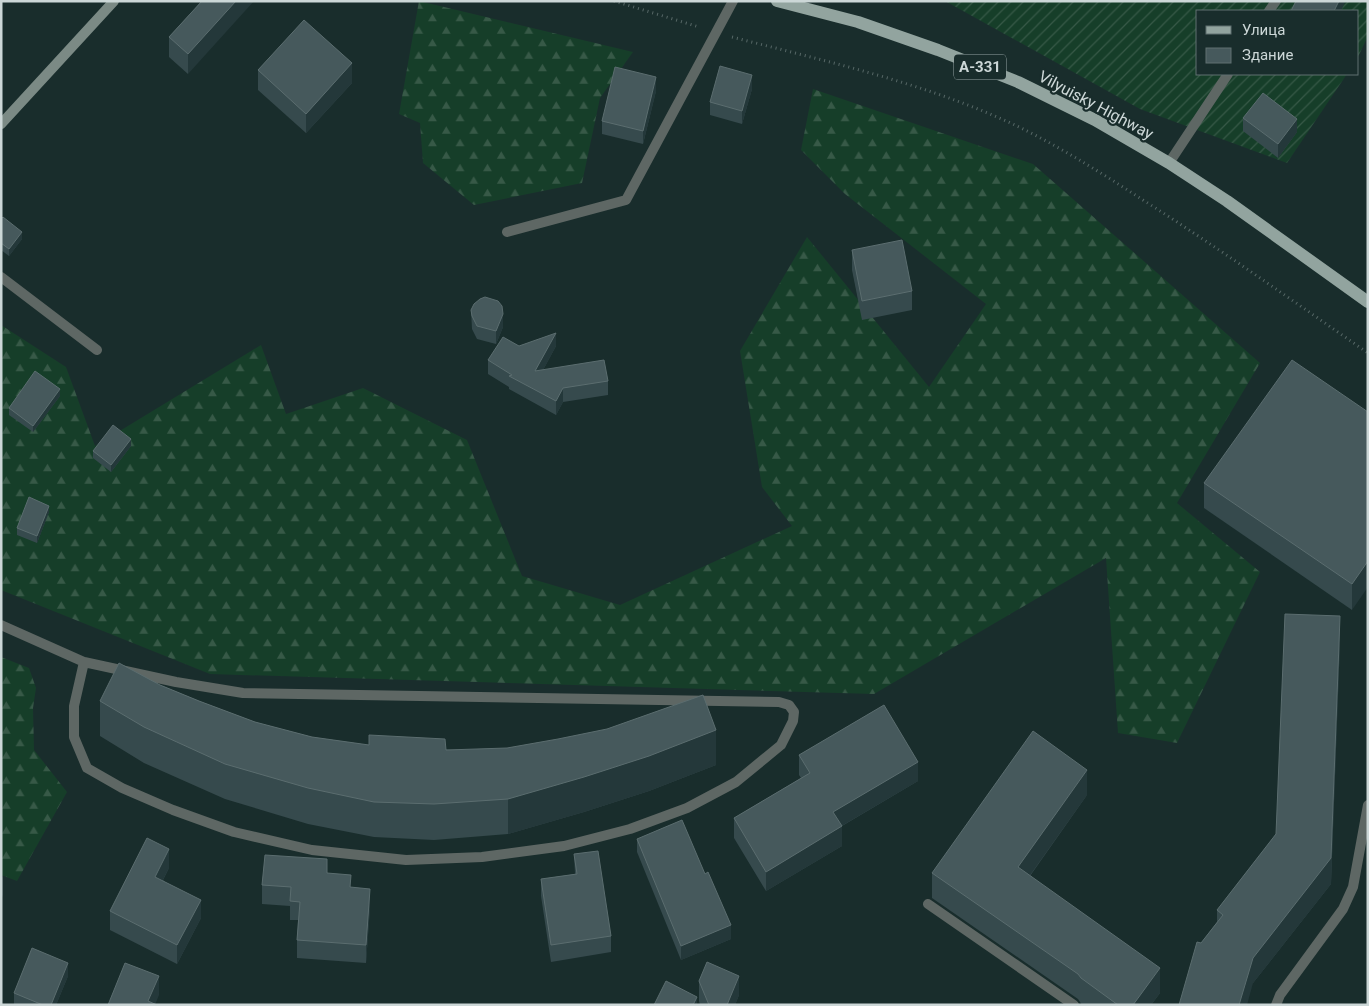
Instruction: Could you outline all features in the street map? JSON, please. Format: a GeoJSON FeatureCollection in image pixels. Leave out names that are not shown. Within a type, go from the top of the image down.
{"type":"FeatureCollection","features":[{"type":"Feature","properties":{"kind":"main road"},"geometry":{"type":"LineString","coordinates":[[1,124],[114,1]]}},
{"type":"Feature","properties":{"kind":"main road","name":"Vilyuisky Highway"},"geometry":{"type":"LineString","coordinates":[[777,1],[858,22],[938,50],[1018,82],[1095,120],[1169,163],[1227,201],[1368,302]]}},
{"type":"Feature","properties":{"kind":"street"},"geometry":{"type":"LineString","coordinates":[[506,232],[626,200],[733,1]]}},
{"type":"Feature","properties":{"kind":"street"},"geometry":{"type":"LineString","coordinates":[[1169,163],[1227,75]]}},
{"type":"Feature","properties":{"kind":"street"},"geometry":{"type":"LineString","coordinates":[[1,277],[97,350]]}},
{"type":"Feature","properties":{"kind":"street"},"geometry":{"type":"LineString","coordinates":[[1,625],[84,662],[176,682],[243,692],[779,702],[789,705],[794,712],[793,721],[781,745],[736,782],[679,811],[630,829],[564,846],[482,856],[406,860],[312,850],[234,832],[173,810],[122,788],[87,768],[74,737],[74,706],[84,662]]}},
{"type":"Feature","properties":{"kind":"street"},"geometry":{"type":"LineString","coordinates":[[1276,1005],[1280,995],[1342,909],[1353,887],[1368,805]]}},
{"type":"Feature","properties":{"kind":"street"},"geometry":{"type":"LineString","coordinates":[[928,904],[1074,1005]]}},
{"type":"Feature","properties":{"kind":"path"},"geometry":{"type":"LineString","coordinates":[[614,1],[716,32],[862,70],[954,100],[1019,127],[1086,164],[1205,239],[1368,353]]}},
{"type":"Feature","properties":{"kind":"green space"},"geometry":{"type":"Polygon","coordinates":[[[419,1],[633,52],[600,98],[582,183],[474,205],[423,163],[420,123],[399,114],[419,1]]]}},
{"type":"Feature","properties":{"kind":"green space"},"geometry":{"type":"Polygon","coordinates":[[[945,1],[1368,1],[1368,36],[1359,55],[1359,10],[1196,10],[1196,75],[1346,75],[1287,163],[1140,109],[945,1]]]}},
{"type":"Feature","properties":{"kind":"green space"},"geometry":{"type":"Polygon","coordinates":[[[813,89],[1033,164],[1260,363],[1177,503],[1260,572],[1177,743],[1118,733],[1106,558],[874,694],[210,674],[1,590],[1,325],[66,367],[95,446],[261,345],[286,414],[363,388],[467,440],[522,576],[620,605],[792,526],[762,487],[740,351],[807,237],[929,387],[986,304],[845,194],[801,150],[813,89]]]}},
{"type":"Feature","properties":{"kind":"green space"},"geometry":{"type":"Polygon","coordinates":[[[1,657],[29,668],[36,688],[33,708],[34,750],[67,792],[17,881],[1,875],[1,657]]]}},
{"type":"Feature","properties":{"kind":"building"},"geometry":{"type":"Polygon","coordinates":[[[202,1],[236,1],[188,54],[169,37],[202,1]]]}},
{"type":"Feature","properties":{"kind":"building"},"geometry":{"type":"Polygon","coordinates":[[[1296,1],[1339,1],[1334,10],[1292,10],[1296,1]]]}},
{"type":"Feature","properties":{"kind":"building"},"geometry":{"type":"Polygon","coordinates":[[[304,20],[352,63],[306,114],[258,70],[304,20]]]}},
{"type":"Feature","properties":{"kind":"building"},"geometry":{"type":"Polygon","coordinates":[[[720,66],[752,75],[742,111],[710,102],[720,66]]]}},
{"type":"Feature","properties":{"kind":"building"},"geometry":{"type":"Polygon","coordinates":[[[615,67],[656,77],[643,131],[602,121],[615,67]]]}},
{"type":"Feature","properties":{"kind":"building"},"geometry":{"type":"Polygon","coordinates":[[[1263,93],[1297,119],[1278,144],[1243,118],[1263,93]]]}},
{"type":"Feature","properties":{"kind":"building"},"geometry":{"type":"Polygon","coordinates":[[[3,217],[22,232],[9,249],[1,243],[1,219],[3,217]]]}},
{"type":"Feature","properties":{"kind":"building"},"geometry":{"type":"Polygon","coordinates":[[[902,240],[912,291],[862,301],[852,250],[902,240]]]}},
{"type":"Feature","properties":{"kind":"building"},"geometry":{"type":"Polygon","coordinates":[[[485,297],[498,301],[502,306],[503,314],[496,331],[477,326],[472,316],[471,310],[474,304],[485,297]]]}},
{"type":"Feature","properties":{"kind":"building"},"geometry":{"type":"Polygon","coordinates":[[[556,333],[535,371],[604,360],[608,381],[563,388],[556,401],[509,376],[512,375],[488,360],[503,337],[519,346],[556,333]]]}},
{"type":"Feature","properties":{"kind":"building"},"geometry":{"type":"Polygon","coordinates":[[[1292,360],[1368,412],[1368,561],[1352,584],[1204,483],[1292,360]]]}},
{"type":"Feature","properties":{"kind":"building"},"geometry":{"type":"Polygon","coordinates":[[[35,371],[60,389],[33,426],[9,408],[35,371]]]}},
{"type":"Feature","properties":{"kind":"building"},"geometry":{"type":"Polygon","coordinates":[[[113,425],[131,439],[111,465],[93,451],[113,425]]]}},
{"type":"Feature","properties":{"kind":"building"},"geometry":{"type":"Polygon","coordinates":[[[29,497],[49,506],[37,536],[17,528],[29,497]]]}},
{"type":"Feature","properties":{"kind":"building"},"geometry":{"type":"Polygon","coordinates":[[[1285,614],[1340,616],[1331,858],[1253,958],[1239,1005],[1179,1005],[1197,942],[1201,943],[1223,915],[1217,910],[1276,834],[1285,614]]]}},
{"type":"Feature","properties":{"kind":"building"},"geometry":{"type":"Polygon","coordinates":[[[119,663],[160,685],[255,722],[312,737],[369,745],[369,735],[445,739],[446,750],[507,748],[607,729],[703,695],[716,730],[649,756],[508,799],[434,804],[374,802],[308,788],[225,764],[144,727],[100,701],[119,663]]]}},
{"type":"Feature","properties":{"kind":"building"},"geometry":{"type":"Polygon","coordinates":[[[884,705],[918,762],[833,812],[842,826],[766,872],[734,818],[810,773],[799,755],[884,705]]]}},
{"type":"Feature","properties":{"kind":"building"},"geometry":{"type":"Polygon","coordinates":[[[1033,731],[1087,770],[1018,867],[1160,968],[1133,1005],[1118,1005],[1078,974],[932,873],[1033,731]]]}},
{"type":"Feature","properties":{"kind":"building"},"geometry":{"type":"Polygon","coordinates":[[[682,820],[705,874],[708,872],[731,925],[681,946],[637,839],[682,820]]]}},
{"type":"Feature","properties":{"kind":"building"},"geometry":{"type":"Polygon","coordinates":[[[147,838],[169,849],[155,877],[201,900],[177,945],[110,911],[147,838]]]}},
{"type":"Feature","properties":{"kind":"building"},"geometry":{"type":"Polygon","coordinates":[[[598,851],[611,936],[551,945],[541,879],[577,874],[574,854],[598,851]]]}},
{"type":"Feature","properties":{"kind":"building"},"geometry":{"type":"Polygon","coordinates":[[[265,855],[327,859],[327,873],[351,875],[350,887],[370,889],[366,945],[297,940],[300,902],[290,901],[291,887],[262,885],[265,855]]]}},
{"type":"Feature","properties":{"kind":"building"},"geometry":{"type":"Polygon","coordinates":[[[32,948],[68,963],[51,1005],[43,1005],[14,993],[32,948]]]}},
{"type":"Feature","properties":{"kind":"building"},"geometry":{"type":"Polygon","coordinates":[[[707,962],[739,976],[727,1005],[709,1005],[699,981],[707,962]]]}},
{"type":"Feature","properties":{"kind":"building"},"geometry":{"type":"Polygon","coordinates":[[[125,963],[159,976],[148,1001],[157,1005],[108,1005],[125,963]]]}},
{"type":"Feature","properties":{"kind":"building"},"geometry":{"type":"Polygon","coordinates":[[[666,981],[697,997],[693,1005],[654,1005],[666,981]]]}}]}
